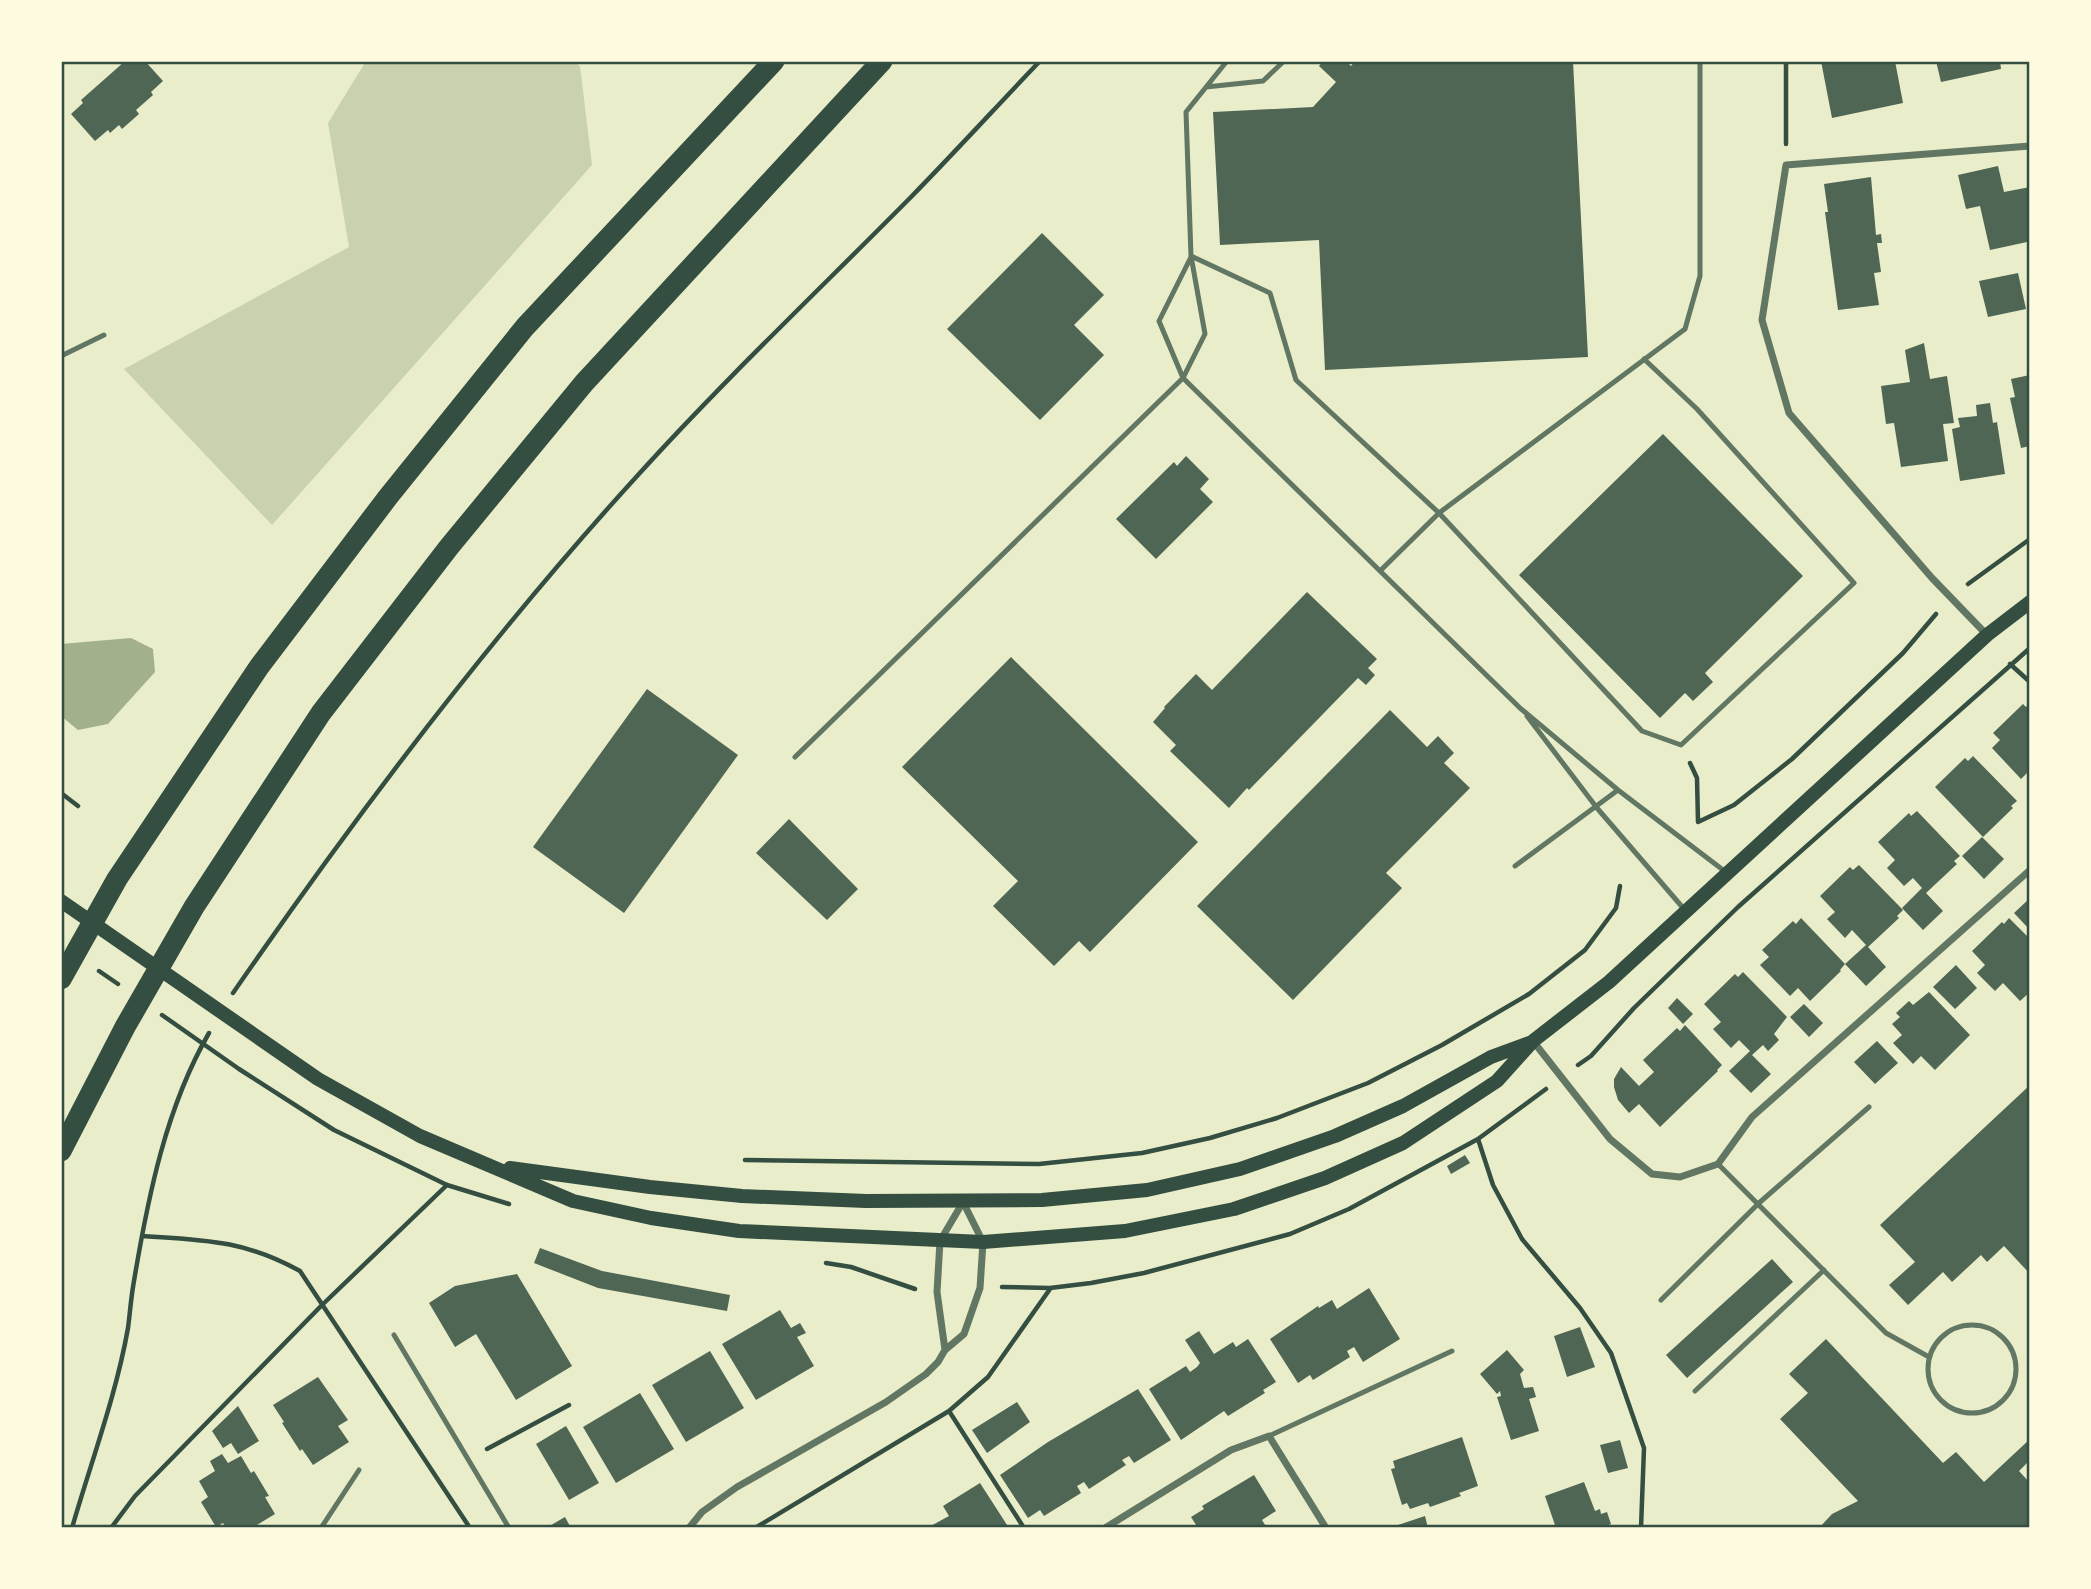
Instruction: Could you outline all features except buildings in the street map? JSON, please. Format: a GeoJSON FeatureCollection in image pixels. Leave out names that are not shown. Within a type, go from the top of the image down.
{"type":"FeatureCollection","features":[{"type":"Feature","properties":{"kind":"highway"},"geometry":{"type":"LineString","coordinates":[[61,979],[117,879],[259,667],[387,497],[525,327],[774,61]]}},
{"type":"Feature","properties":{"kind":"highway"},"geometry":{"type":"LineString","coordinates":[[61,1151],[125,1027],[194,907],[321,713],[449,547],[584,383],[882,61]]}},
{"type":"Feature","properties":{"kind":"main road"},"geometry":{"type":"LineString","coordinates":[[61,901],[318,1079],[421,1136],[573,1201],[651,1218],[739,1231],[984,1242],[1125,1231],[1234,1209],[1325,1178],[1403,1143],[1497,1081],[1533,1041],[1609,982],[1987,635],[2030,602]]}},
{"type":"Feature","properties":{"kind":"main road"},"geometry":{"type":"LineString","coordinates":[[496,1167],[742,1196],[963,1202],[1041,1200],[1147,1190],[1240,1169],[1335,1136],[1403,1106],[1491,1057],[1533,1041]]}},
{"type":"Feature","properties":{"kind":"street"},"geometry":{"type":"LineString","coordinates":[[1987,635],[1950,598],[1789,413],[1762,320],[1786,165],[2030,146]]}},
{"type":"Feature","properties":{"kind":"street"},"geometry":{"type":"LineString","coordinates":[[1533,1041],[1610,1139],[1653,1174],[1680,1177],[1718,1164],[1752,1117],[2030,870]]}},
{"type":"Feature","properties":{"kind":"street"},"geometry":{"type":"LineString","coordinates":[[945,1350],[937,1292],[940,1241],[963,1202]]}},
{"type":"Feature","properties":{"kind":"street"},"geometry":{"type":"LineString","coordinates":[[689,1528],[702,1513],[737,1487],[887,1402],[926,1374],[945,1350],[964,1334],[980,1288],[984,1242],[963,1202]]}},
{"type":"Feature","properties":{"kind":"street"},"geometry":{"type":"LineString","coordinates":[[1105,1528],[1231,1450],[1269,1436],[1326,1528]]}},
{"type":"Feature","properties":{"kind":"lane"},"geometry":{"type":"LineString","coordinates":[[796,757],[1183,378],[1205,334],[1191,256],[1186,112],[1227,61]]}},
{"type":"Feature","properties":{"kind":"lane"},"geometry":{"type":"LineString","coordinates":[[1206,88],[1263,81],[1284,61]]}},
{"type":"Feature","properties":{"kind":"lane"},"geometry":{"type":"LineString","coordinates":[[1380,571],[1439,513],[1685,329],[1700,276],[1700,61]]}},
{"type":"Feature","properties":{"kind":"lane"},"geometry":{"type":"LineString","coordinates":[[1191,256],[1159,321],[1183,378],[1520,708],[1618,790],[1727,873]]}},
{"type":"Feature","properties":{"kind":"lane"},"geometry":{"type":"LineString","coordinates":[[1191,256],[1270,293],[1296,380],[1439,513],[1642,731],[1681,745],[1854,583],[1697,409],[1644,359]]}},
{"type":"Feature","properties":{"kind":"lane"},"geometry":{"type":"LineString","coordinates":[[61,356],[104,335]]}},
{"type":"Feature","properties":{"kind":"lane"},"geometry":{"type":"LineString","coordinates":[[1520,708],[1597,808],[1686,911]]}},
{"type":"Feature","properties":{"kind":"lane"},"geometry":{"type":"LineString","coordinates":[[1515,866],[1618,790]]}},
{"type":"Feature","properties":{"kind":"lane"},"geometry":{"type":"LineString","coordinates":[[1661,1300],[1759,1203],[1869,1107]]}},
{"type":"Feature","properties":{"kind":"lane"},"geometry":{"type":"LineString","coordinates":[[1718,1164],[1886,1333],[1929,1357]]}},
{"type":"Feature","properties":{"kind":"lane"},"geometry":{"type":"LineString","coordinates":[[1695,1391],[1824,1270]]}},
{"type":"Feature","properties":{"kind":"lane"},"geometry":{"type":"LineString","coordinates":[[1965,1325],[1983,1326],[1998,1333],[2010,1346],[2016,1362],[2015,1379],[2007,1395],[1994,1406],[1978,1412],[1961,1411],[1946,1404],[1934,1391],[1928,1375],[1929,1357],[1937,1342],[1949,1331],[1965,1325]]}},
{"type":"Feature","properties":{"kind":"lane"},"geometry":{"type":"LineString","coordinates":[[394,1335],[509,1528]]}},
{"type":"Feature","properties":{"kind":"lane"},"geometry":{"type":"LineString","coordinates":[[1269,1436],[1452,1351]]}},
{"type":"Feature","properties":{"kind":"lane"},"geometry":{"type":"LineString","coordinates":[[321,1528],[359,1470]]}},
{"type":"Feature","properties":{"kind":"path"},"geometry":{"type":"LineString","coordinates":[[230,998],[331,852],[531,597],[638,475],[738,369],[913,195],[1040,61]]}},
{"type":"Feature","properties":{"kind":"path"},"geometry":{"type":"LineString","coordinates":[[1786,61],[1786,165]]}},
{"type":"Feature","properties":{"kind":"path"},"geometry":{"type":"LineString","coordinates":[[1681,745],[1697,778],[1698,822],[1734,805],[1792,759],[1903,653],[1950,598],[2030,539]]}},
{"type":"Feature","properties":{"kind":"path"},"geometry":{"type":"LineString","coordinates":[[1634,1008],[1738,907],[2030,648]]}},
{"type":"Feature","properties":{"kind":"path"},"geometry":{"type":"LineString","coordinates":[[2010,664],[2030,682]]}},
{"type":"Feature","properties":{"kind":"path"},"geometry":{"type":"LineString","coordinates":[[61,793],[78,806]]}},
{"type":"Feature","properties":{"kind":"path"},"geometry":{"type":"LineString","coordinates":[[745,1160],[1039,1164],[1142,1153],[1210,1138],[1277,1118],[1368,1083],[1442,1045],[1530,994],[1585,950],[1616,908],[1620,886]]}},
{"type":"Feature","properties":{"kind":"path"},"geometry":{"type":"LineString","coordinates":[[72,1528],[118,1374],[143,1236],[169,1125],[186,1079],[212,1027]]}},
{"type":"Feature","properties":{"kind":"path"},"geometry":{"type":"LineString","coordinates":[[1478,1139],[1493,1185],[1522,1239],[1580,1308],[1611,1353],[1644,1448],[1641,1528]]}},
{"type":"Feature","properties":{"kind":"path"},"geometry":{"type":"LineString","coordinates":[[111,1528],[135,1496],[321,1306],[447,1185]]}},
{"type":"Feature","properties":{"kind":"path"},"geometry":{"type":"LineString","coordinates":[[143,1236],[214,1240],[269,1254],[300,1271],[470,1528]]}},
{"type":"Feature","properties":{"kind":"path"},"geometry":{"type":"LineString","coordinates":[[755,1528],[949,1411],[988,1377],[1050,1288]]}},
{"type":"Feature","properties":{"kind":"path"},"geometry":{"type":"LineString","coordinates":[[468,1460],[569,1405]]}},
{"type":"Feature","properties":{"kind":"path"},"geometry":{"type":"LineString","coordinates":[[949,1411],[1024,1528]]}},
{"type":"Feature","properties":{"kind":"shaded area"},"geometry":{"type":"Polygon","coordinates":[[[366,61],[573,61],[580,66],[592,165],[272,525],[124,369],[349,247],[328,123],[366,61]]]}},
{"type":"Feature","properties":{"kind":"shaded area"},"geometry":{"type":"Polygon","coordinates":[[[131,638],[153,649],[155,672],[108,724],[78,730],[61,716],[61,644],[131,638]]]}}]}
